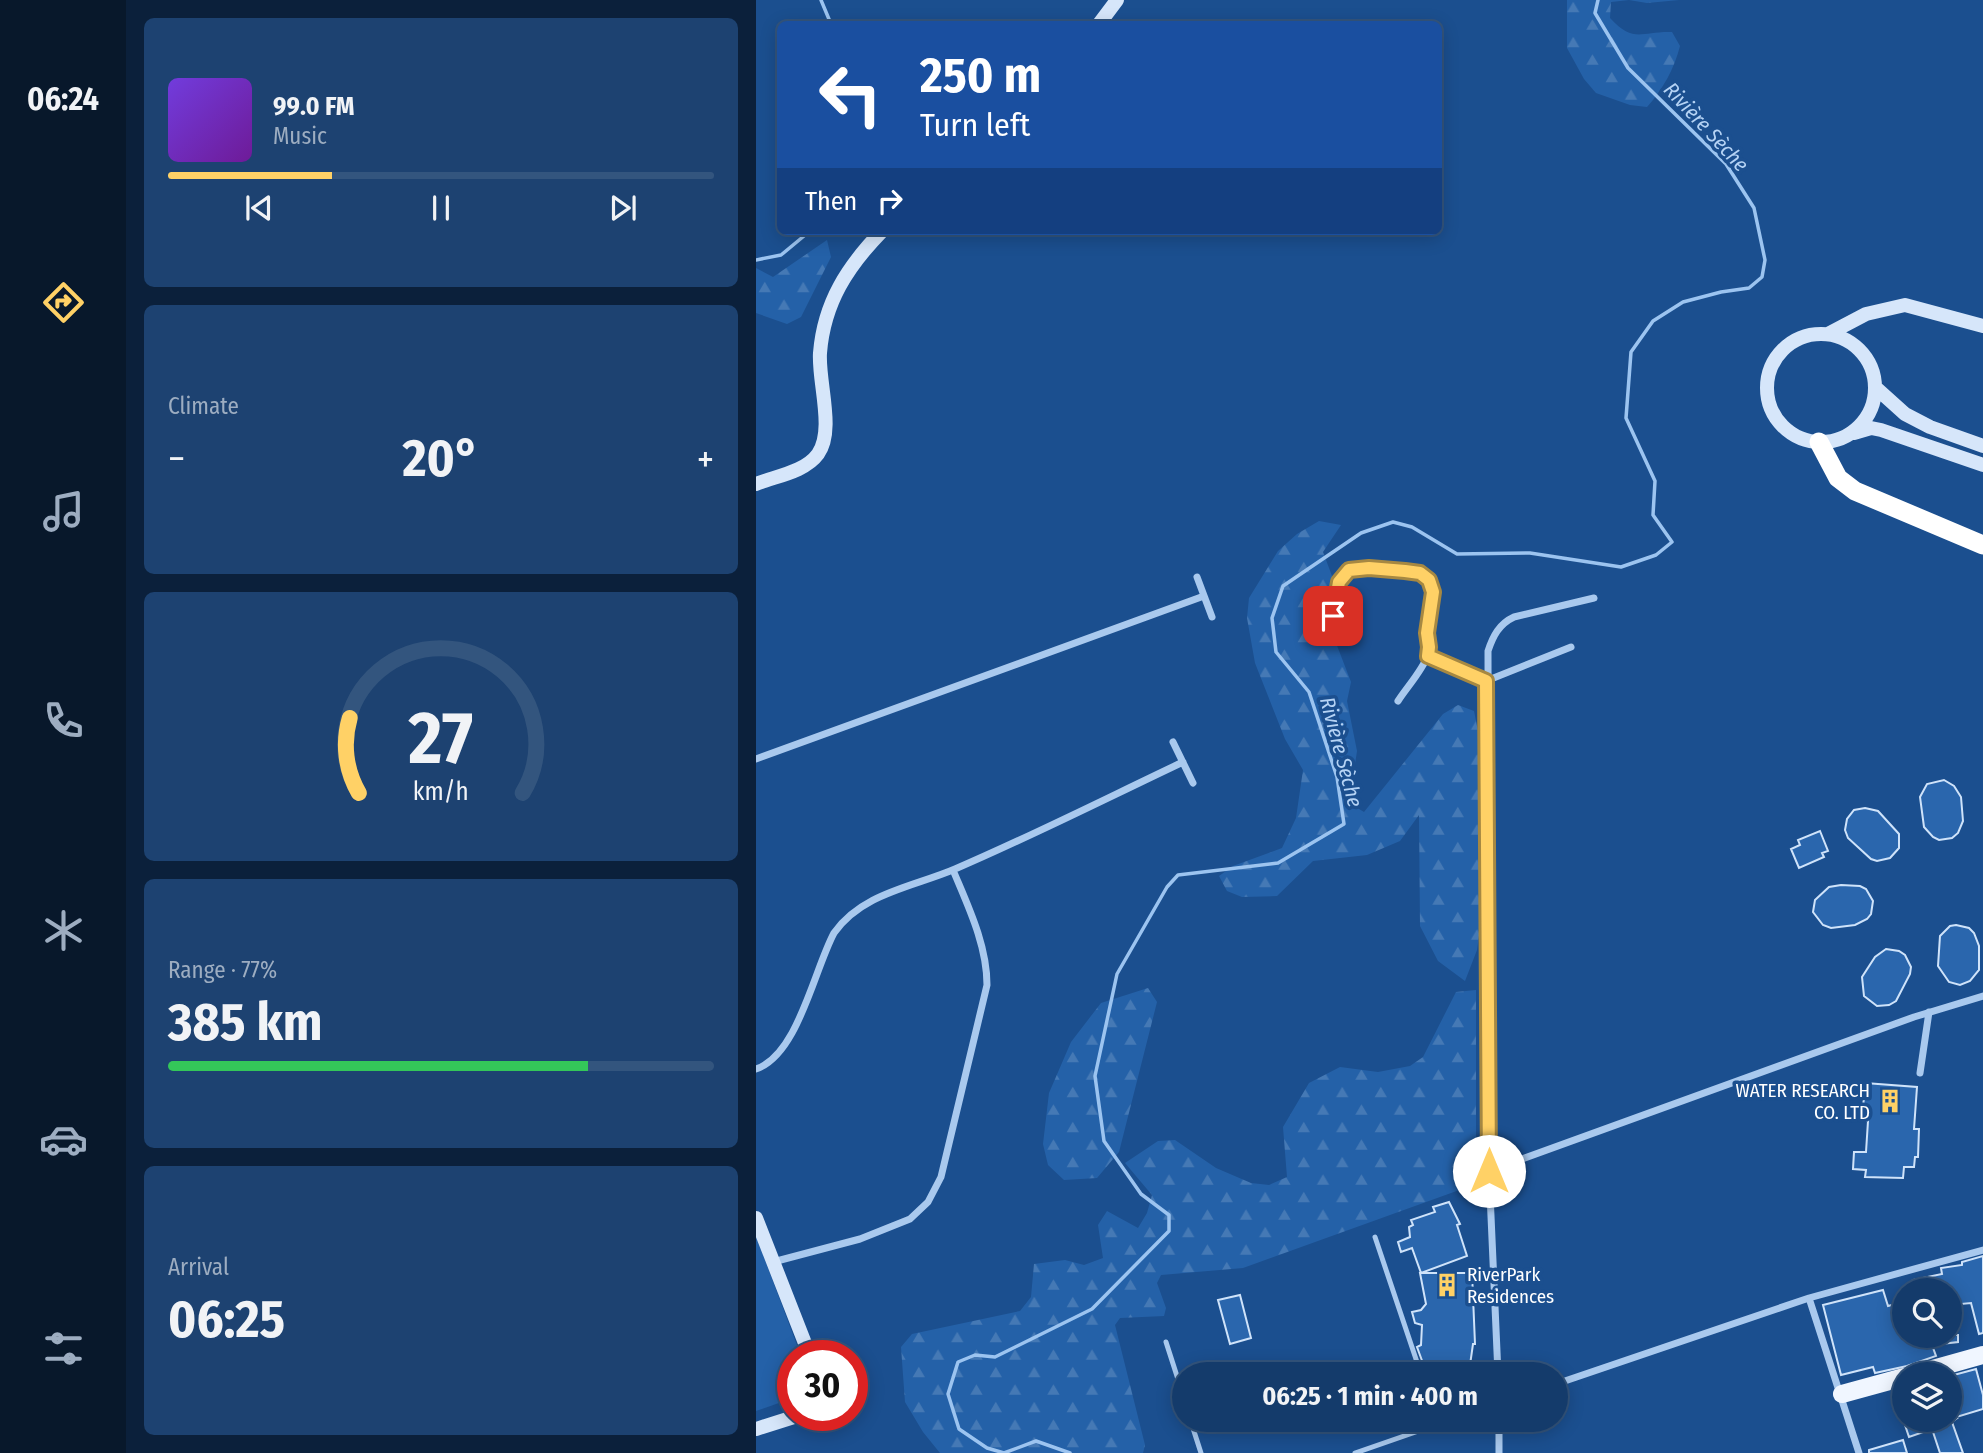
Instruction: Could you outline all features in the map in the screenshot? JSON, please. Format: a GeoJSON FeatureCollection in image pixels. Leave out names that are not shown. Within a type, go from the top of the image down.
{"type":"FeatureCollection","features":[{"type":"Feature","properties":{"kind":"highway"},"geometry":{"type":"LineString","coordinates":[[1819,442],[1838,478],[1855,491],[1983,545]]}},
{"type":"Feature","properties":{"kind":"main road"},"geometry":{"type":"LineString","coordinates":[[1101,21],[1118,0]]}},
{"type":"Feature","properties":{"kind":"main road"},"geometry":{"type":"LineString","coordinates":[[756,484],[805,466],[818,454],[826,439],[820,353],[826,322],[837,288],[860,254],[878,235]]}},
{"type":"Feature","properties":{"kind":"main road"},"geometry":{"type":"LineString","coordinates":[[1828,334],[1866,314],[1905,305],[1983,326]]}},
{"type":"Feature","properties":{"kind":"main road"},"geometry":{"type":"LineString","coordinates":[[1849,434],[1869,414],[1874,401],[1872,369],[1862,352],[1846,340],[1828,334],[1809,335],[1791,343],[1777,356],[1769,373],[1768,383],[1773,411],[1784,427],[1800,437],[1819,442],[1835,440],[1871,428],[1983,465]]}},
{"type":"Feature","properties":{"kind":"main road"},"geometry":{"type":"LineString","coordinates":[[1875,387],[1905,414],[1930,427],[1983,446]]}},
{"type":"Feature","properties":{"kind":"main road"},"geometry":{"type":"LineString","coordinates":[[756,1218],[804,1340]]}},
{"type":"Feature","properties":{"kind":"main road"},"geometry":{"type":"LineString","coordinates":[[1956,1362],[1983,1354]]}},
{"type":"Feature","properties":{"kind":"main road"},"geometry":{"type":"LineString","coordinates":[[1842,1394],[1892,1380]]}},
{"type":"Feature","properties":{"kind":"main road"},"geometry":{"type":"LineString","coordinates":[[756,1429],[777,1422]]}},
{"type":"Feature","properties":{"kind":"street"},"geometry":{"type":"LineString","coordinates":[[1333,616],[1339,582],[1349,570],[1369,568],[1420,573],[1429,580],[1433,592],[1427,633],[1428,656],[1398,701]]}},
{"type":"Feature","properties":{"kind":"street"},"geometry":{"type":"LineString","coordinates":[[1197,577],[1212,617]]}},
{"type":"Feature","properties":{"kind":"street"},"geometry":{"type":"LineString","coordinates":[[756,758],[1204,596]]}},
{"type":"Feature","properties":{"kind":"street"},"geometry":{"type":"LineString","coordinates":[[1497,1362],[1489,1171],[1488,651],[1492,639],[1504,622],[1514,617],[1594,598]]}},
{"type":"Feature","properties":{"kind":"street"},"geometry":{"type":"LineString","coordinates":[[1428,656],[1486,681],[1571,647]]}},
{"type":"Feature","properties":{"kind":"street"},"geometry":{"type":"LineString","coordinates":[[1173,742],[1193,783]]}},
{"type":"Feature","properties":{"kind":"street"},"geometry":{"type":"LineString","coordinates":[[756,1069],[766,1066],[786,1045],[830,941],[846,919],[874,899],[953,870],[1183,762]]}},
{"type":"Feature","properties":{"kind":"street"},"geometry":{"type":"LineString","coordinates":[[772,1262],[860,1239],[910,1219],[928,1202],[941,1177],[987,985],[985,960],[977,932],[953,870]]}},
{"type":"Feature","properties":{"kind":"street"},"geometry":{"type":"LineString","coordinates":[[1489,1171],[1983,996]]}},
{"type":"Feature","properties":{"kind":"street"},"geometry":{"type":"LineString","coordinates":[[1920,1073],[1930,1013]]}},
{"type":"Feature","properties":{"kind":"street"},"geometry":{"type":"LineString","coordinates":[[1568,1380],[1809,1298],[1983,1250]]}},
{"type":"Feature","properties":{"kind":"street"},"geometry":{"type":"LineString","coordinates":[[1809,1298],[1859,1453]]}},
{"type":"Feature","properties":{"kind":"street"},"geometry":{"type":"LineString","coordinates":[[1499,1432],[1499,1453]]}},
{"type":"Feature","properties":{"kind":"lane"},"geometry":{"type":"LineString","coordinates":[[1375,1237],[1417,1362]]}},
{"type":"Feature","properties":{"kind":"lane"},"geometry":{"type":"LineString","coordinates":[[1166,1342],[1172,1362]]}},
{"type":"Feature","properties":{"kind":"lane"},"geometry":{"type":"LineString","coordinates":[[1195,1432],[1201,1453]]}},
{"type":"Feature","properties":{"kind":"lane"},"geometry":{"type":"LineString","coordinates":[[1355,1453],[1415,1432]]}},
{"type":"Feature","properties":{"kind":"green space"},"geometry":{"type":"Polygon","coordinates":[[[1567,0],[1629,0],[1611,2],[1610,18],[1618,26],[1632,34],[1672,32],[1680,46],[1675,63],[1647,107],[1630,105],[1596,93],[1584,79],[1567,48],[1567,0]]]}},
{"type":"Feature","properties":{"kind":"green space"},"geometry":{"type":"Polygon","coordinates":[[[1629,0],[1679,0],[1647,3],[1629,0]]]}},
{"type":"Feature","properties":{"kind":"green space"},"geometry":{"type":"Polygon","coordinates":[[[827,240],[831,257],[801,317],[787,324],[756,313],[756,268],[773,277],[827,240]]]}},
{"type":"Feature","properties":{"kind":"green space"},"geometry":{"type":"Polygon","coordinates":[[[1319,521],[1341,525],[1323,552],[1335,584],[1326,617],[1351,682],[1347,701],[1357,751],[1349,803],[1364,812],[1443,714],[1458,705],[1474,711],[1481,746],[1484,900],[1477,950],[1465,981],[1438,961],[1420,926],[1419,815],[1400,841],[1367,855],[1313,861],[1277,896],[1242,897],[1227,891],[1219,876],[1233,866],[1282,848],[1296,818],[1303,770],[1285,739],[1255,663],[1247,618],[1249,598],[1278,551],[1297,534],[1319,521]]]}},
{"type":"Feature","properties":{"kind":"green space"},"geometry":{"type":"Polygon","coordinates":[[[1148,988],[1157,1002],[1119,1152],[1097,1178],[1064,1180],[1048,1165],[1043,1144],[1049,1093],[1071,1042],[1101,1003],[1148,988]]]}},
{"type":"Feature","properties":{"kind":"green space"},"geometry":{"type":"Polygon","coordinates":[[[1476,990],[1476,1184],[1243,1268],[1161,1275],[1157,1283],[1166,1308],[1164,1316],[1120,1318],[1115,1325],[1145,1445],[1143,1453],[940,1453],[923,1432],[905,1402],[901,1347],[912,1334],[1020,1311],[1031,1297],[1034,1264],[1065,1260],[1084,1265],[1103,1258],[1098,1225],[1107,1211],[1138,1228],[1147,1213],[1152,1195],[1125,1163],[1158,1141],[1175,1140],[1216,1168],[1251,1183],[1269,1185],[1287,1177],[1283,1127],[1309,1083],[1340,1067],[1378,1072],[1410,1066],[1423,1057],[1456,992],[1476,990]]]}},
{"type":"Feature","properties":{"kind":"green space"},"geometry":{"type":"Polygon","coordinates":[[[756,1236],[795,1340],[777,1340],[777,1404],[756,1411],[756,1236]]]}},
{"type":"Feature","properties":{"kind":"building"},"geometry":{"type":"Polygon","coordinates":[[[1944,780],[1954,786],[1961,797],[1963,821],[1958,833],[1952,838],[1939,840],[1924,827],[1920,797],[1927,784],[1944,780]]]}},
{"type":"Feature","properties":{"kind":"building"},"geometry":{"type":"Polygon","coordinates":[[[1865,808],[1878,811],[1899,834],[1899,848],[1890,858],[1877,861],[1871,859],[1848,838],[1845,830],[1847,819],[1854,810],[1865,808]]]}},
{"type":"Feature","properties":{"kind":"building"},"geometry":{"type":"Polygon","coordinates":[[[1820,831],[1828,851],[1822,853],[1824,857],[1799,868],[1791,849],[1800,845],[1798,840],[1820,831]]]}},
{"type":"Feature","properties":{"kind":"building"},"geometry":{"type":"Polygon","coordinates":[[[1841,885],[1866,889],[1873,901],[1871,914],[1855,925],[1831,928],[1823,925],[1813,912],[1815,900],[1829,887],[1841,885]]]}},
{"type":"Feature","properties":{"kind":"building"},"geometry":{"type":"Polygon","coordinates":[[[1950,926],[1969,928],[1979,946],[1979,970],[1970,981],[1960,985],[1949,982],[1938,966],[1940,936],[1950,926]]]}},
{"type":"Feature","properties":{"kind":"building"},"geometry":{"type":"Polygon","coordinates":[[[1886,949],[1905,955],[1911,967],[1910,974],[1896,1001],[1877,1006],[1864,996],[1862,977],[1875,957],[1886,949]]]}},
{"type":"Feature","properties":{"kind":"building"},"geometry":{"type":"Polygon","coordinates":[[[1865,1083],[1917,1087],[1914,1129],[1919,1129],[1918,1157],[1915,1157],[1914,1167],[1904,1167],[1903,1178],[1865,1177],[1866,1170],[1853,1169],[1854,1152],[1866,1152],[1868,1121],[1862,1121],[1865,1083]]]}},
{"type":"Feature","properties":{"kind":"building"},"geometry":{"type":"Polygon","coordinates":[[[1449,1202],[1460,1224],[1457,1225],[1467,1256],[1421,1273],[1412,1248],[1401,1252],[1398,1242],[1410,1237],[1409,1227],[1413,1225],[1411,1220],[1435,1212],[1433,1207],[1449,1202]]]}},
{"type":"Feature","properties":{"kind":"building"},"geometry":{"type":"Polygon","coordinates":[[[1983,1256],[1983,1333],[1979,1334],[1971,1303],[1962,1304],[1962,1278],[1923,1278],[1942,1274],[1941,1268],[1962,1265],[1962,1262],[1983,1256]]]}},
{"type":"Feature","properties":{"kind":"building","name":"RiverPark Residences"},"geometry":{"type":"Polygon","coordinates":[[[1420,1273],[1472,1273],[1475,1344],[1470,1362],[1423,1362],[1417,1347],[1421,1345],[1422,1325],[1415,1323],[1412,1312],[1421,1310],[1426,1304],[1420,1273]]]}},
{"type":"Feature","properties":{"kind":"building"},"geometry":{"type":"Polygon","coordinates":[[[1883,1290],[1888,1306],[1892,1305],[1892,1348],[1933,1348],[1936,1356],[1919,1362],[1892,1362],[1892,1369],[1875,1373],[1873,1367],[1841,1375],[1823,1305],[1883,1290]]]}},
{"type":"Feature","properties":{"kind":"building"},"geometry":{"type":"Polygon","coordinates":[[[1240,1295],[1251,1338],[1230,1344],[1218,1300],[1240,1295]]]}},
{"type":"Feature","properties":{"kind":"building"},"geometry":{"type":"Polygon","coordinates":[[[1976,1369],[1983,1395],[1983,1409],[1962,1415],[1962,1373],[1976,1369]]]}},
{"type":"Feature","properties":{"kind":"building"},"geometry":{"type":"Polygon","coordinates":[[[1907,1432],[1923,1432],[1909,1437],[1907,1432]]]}},
{"type":"Feature","properties":{"kind":"building"},"geometry":{"type":"Polygon","coordinates":[[[1933,1432],[1956,1432],[1963,1453],[1940,1453],[1933,1432]]]}},
{"type":"Feature","properties":{"kind":"building"},"geometry":{"type":"Polygon","coordinates":[[[1903,1440],[1907,1453],[1869,1453],[1869,1450],[1903,1440]]]}},
{"type":"Feature","properties":{"kind":"waterway"},"geometry":{"type":"LineString","coordinates":[[821,0],[830,21]]}},
{"type":"Feature","properties":{"kind":"waterway","name":"Rivière Sèche"},"geometry":{"type":"LineString","coordinates":[[1070,1453],[1036,1441],[1004,1453],[987,1448],[959,1429],[948,1394],[958,1362],[975,1355],[995,1357],[1092,1309],[1169,1231],[1169,1215],[1141,1194],[1104,1141],[1095,1076],[1117,974],[1167,887],[1178,875],[1278,863],[1344,824],[1337,777],[1309,692],[1276,652],[1272,618],[1283,586],[1361,533],[1393,522],[1412,527],[1457,554],[1530,553],[1621,567],[1656,555],[1672,542],[1653,515],[1655,481],[1626,418],[1631,352],[1653,321],[1683,302],[1749,288],[1762,277],[1765,260],[1754,208],[1726,164],[1628,68],[1595,13],[1598,0]]}},
{"type":"Feature","properties":{"kind":"waterway"},"geometry":{"type":"LineString","coordinates":[[756,260],[781,255],[805,235]]}},
{"type":"Feature","properties":{"kind":"place","name":"WATER RESEARCH CO. LTD"},"geometry":{"type":"Point","coordinates":[1890,1101]}},
{"type":"Feature","properties":{"kind":"place","name":"RiverPark Residences"},"geometry":{"type":"Point","coordinates":[1447,1285]}},
{"type":"Feature","properties":{"kind":"route"},"geometry":{"type":"LineString","coordinates":[[1333,616],[1339,582],[1349,570],[1369,568],[1420,573],[1429,580],[1433,592],[1427,633],[1428,656],[1486,681],[1489,1171]]}}]}
